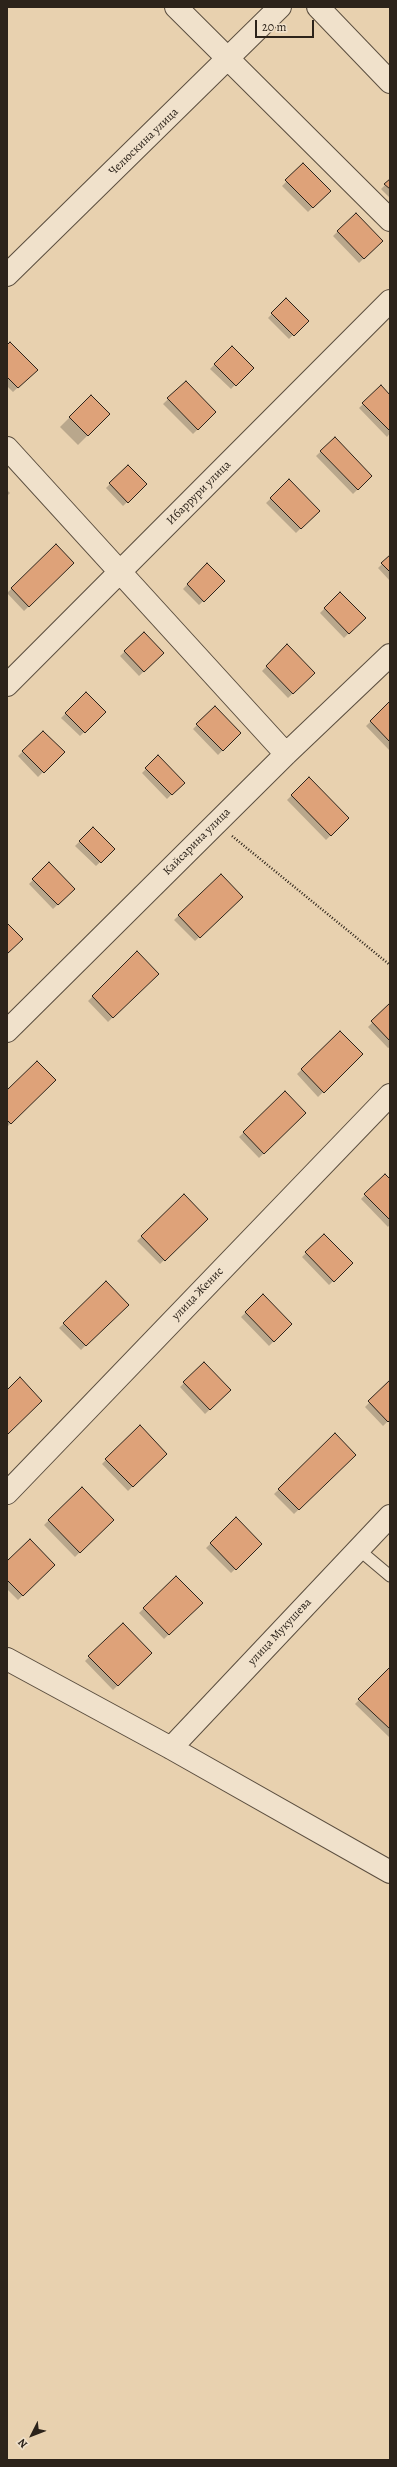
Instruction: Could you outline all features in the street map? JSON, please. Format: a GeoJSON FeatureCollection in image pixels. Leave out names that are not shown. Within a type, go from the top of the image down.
{"type":"FeatureCollection","features":[{"type":"Feature","properties":{"kind":"street"},"geometry":{"type":"LineString","coordinates":[[176,7],[229,58],[390,220]]}},
{"type":"Feature","properties":{"kind":"street","name":"Челюскина улица"},"geometry":{"type":"LineString","coordinates":[[7,275],[280,7]]}},
{"type":"Feature","properties":{"kind":"street"},"geometry":{"type":"LineString","coordinates":[[318,7],[390,82]]}},
{"type":"Feature","properties":{"kind":"street","name":"Ибаррури улица"},"geometry":{"type":"LineString","coordinates":[[7,685],[390,301]]}},
{"type":"Feature","properties":{"kind":"street"},"geometry":{"type":"LineString","coordinates":[[7,448],[286,754]]}},
{"type":"Feature","properties":{"kind":"street","name":"Кайсарина улица"},"geometry":{"type":"LineString","coordinates":[[9,1024],[286,754],[390,655]]}},
{"type":"Feature","properties":{"kind":"street","name":"улица Женис"},"geometry":{"type":"LineString","coordinates":[[7,1493],[390,1095]]}},
{"type":"Feature","properties":{"kind":"street","name":"улица Мукушева"},"geometry":{"type":"LineString","coordinates":[[171,1748],[390,1516]]}},
{"type":"Feature","properties":{"kind":"street"},"geometry":{"type":"LineString","coordinates":[[7,1659],[171,1748],[390,1872]]}},
{"type":"Feature","properties":{"kind":"lane"},"geometry":{"type":"LineString","coordinates":[[358,1549],[390,1576]]}},
{"type":"Feature","properties":{"kind":"path"},"geometry":{"type":"LineString","coordinates":[[216,823],[390,965]]}},
{"type":"Feature","properties":{"kind":"building"},"geometry":{"type":"Polygon","coordinates":[[[303,163],[331,191],[313,208],[285,180],[303,163]]]}},
{"type":"Feature","properties":{"kind":"building"},"geometry":{"type":"Polygon","coordinates":[[[390,179],[390,189],[384,184],[390,179]]]}},
{"type":"Feature","properties":{"kind":"building"},"geometry":{"type":"Polygon","coordinates":[[[356,213],[383,241],[364,259],[337,231],[356,213]]]}},
{"type":"Feature","properties":{"kind":"building"},"geometry":{"type":"Polygon","coordinates":[[[286,298],[309,321],[294,336],[271,313],[286,298]]]}},
{"type":"Feature","properties":{"kind":"building"},"geometry":{"type":"Polygon","coordinates":[[[10,342],[38,370],[18,388],[7,377],[7,345],[10,342]]]}},
{"type":"Feature","properties":{"kind":"building"},"geometry":{"type":"Polygon","coordinates":[[[232,346],[254,368],[236,386],[214,364],[232,346]]]}},
{"type":"Feature","properties":{"kind":"building"},"geometry":{"type":"Polygon","coordinates":[[[186,381],[216,412],[198,430],[167,398],[186,381]]]}},
{"type":"Feature","properties":{"kind":"building"},"geometry":{"type":"Polygon","coordinates":[[[381,385],[390,395],[390,431],[362,403],[381,385]]]}},
{"type":"Feature","properties":{"kind":"building"},"geometry":{"type":"Polygon","coordinates":[[[91,395],[110,414],[88,436],[69,417],[91,395]]]}},
{"type":"Feature","properties":{"kind":"building"},"geometry":{"type":"Polygon","coordinates":[[[335,437],[372,476],[358,490],[320,451],[335,437]]]}},
{"type":"Feature","properties":{"kind":"building"},"geometry":{"type":"Polygon","coordinates":[[[128,465],[147,484],[128,503],[109,483],[128,465]]]}},
{"type":"Feature","properties":{"kind":"building"},"geometry":{"type":"Polygon","coordinates":[[[289,479],[320,511],[301,529],[270,498],[289,479]]]}},
{"type":"Feature","properties":{"kind":"building"},"geometry":{"type":"Polygon","coordinates":[[[56,544],[74,563],[29,607],[11,588],[56,544]]]}},
{"type":"Feature","properties":{"kind":"building"},"geometry":{"type":"Polygon","coordinates":[[[390,555],[390,572],[381,563],[390,555]]]}},
{"type":"Feature","properties":{"kind":"building"},"geometry":{"type":"Polygon","coordinates":[[[207,563],[225,581],[204,602],[187,584],[207,563]]]}},
{"type":"Feature","properties":{"kind":"building"},"geometry":{"type":"Polygon","coordinates":[[[340,592],[366,618],[349,634],[324,608],[340,592]]]}},
{"type":"Feature","properties":{"kind":"building"},"geometry":{"type":"Polygon","coordinates":[[[144,632],[164,653],[144,672],[124,651],[144,632]]]}},
{"type":"Feature","properties":{"kind":"building"},"geometry":{"type":"Polygon","coordinates":[[[287,644],[315,673],[293,694],[266,666],[287,644]]]}},
{"type":"Feature","properties":{"kind":"building"},"geometry":{"type":"Polygon","coordinates":[[[86,692],[106,712],[85,733],[65,713],[86,692]]]}},
{"type":"Feature","properties":{"kind":"building"},"geometry":{"type":"Polygon","coordinates":[[[390,701],[390,742],[370,721],[390,701]]]}},
{"type":"Feature","properties":{"kind":"building"},"geometry":{"type":"Polygon","coordinates":[[[215,706],[241,733],[223,751],[196,724],[215,706]]]}},
{"type":"Feature","properties":{"kind":"building"},"geometry":{"type":"Polygon","coordinates":[[[43,731],[65,752],[44,773],[22,751],[43,731]]]}},
{"type":"Feature","properties":{"kind":"building"},"geometry":{"type":"Polygon","coordinates":[[[158,755],[185,783],[172,795],[145,768],[158,755]]]}},
{"type":"Feature","properties":{"kind":"building"},"geometry":{"type":"Polygon","coordinates":[[[309,777],[349,818],[331,836],[291,795],[309,777]]]}},
{"type":"Feature","properties":{"kind":"building"},"geometry":{"type":"Polygon","coordinates":[[[93,827],[115,849],[101,863],[79,841],[93,827]]]}},
{"type":"Feature","properties":{"kind":"building"},"geometry":{"type":"Polygon","coordinates":[[[49,862],[75,889],[58,905],[32,879],[49,862]]]}},
{"type":"Feature","properties":{"kind":"building"},"geometry":{"type":"Polygon","coordinates":[[[221,874],[243,897],[200,938],[178,915],[221,874]]]}},
{"type":"Feature","properties":{"kind":"building"},"geometry":{"type":"Polygon","coordinates":[[[7,923],[23,939],[7,954],[7,923]]]}},
{"type":"Feature","properties":{"kind":"building"},"geometry":{"type":"Polygon","coordinates":[[[137,951],[159,974],[113,1018],[92,996],[137,951]]]}},
{"type":"Feature","properties":{"kind":"building"},"geometry":{"type":"Polygon","coordinates":[[[390,1003],[390,1041],[371,1021],[390,1003]]]}},
{"type":"Feature","properties":{"kind":"building"},"geometry":{"type":"Polygon","coordinates":[[[340,1031],[363,1054],[324,1093],[301,1069],[340,1031]]]}},
{"type":"Feature","properties":{"kind":"building"},"geometry":{"type":"Polygon","coordinates":[[[37,1061],[56,1080],[11,1124],[7,1120],[7,1090],[37,1061]]]}},
{"type":"Feature","properties":{"kind":"building"},"geometry":{"type":"Polygon","coordinates":[[[285,1091],[306,1113],[264,1154],[243,1132],[285,1091]]]}},
{"type":"Feature","properties":{"kind":"building"},"geometry":{"type":"Polygon","coordinates":[[[385,1174],[390,1179],[390,1220],[364,1194],[385,1174]]]}},
{"type":"Feature","properties":{"kind":"building"},"geometry":{"type":"Polygon","coordinates":[[[184,1194],[208,1219],[165,1261],[141,1236],[184,1194]]]}},
{"type":"Feature","properties":{"kind":"building"},"geometry":{"type":"Polygon","coordinates":[[[324,1234],[353,1263],[334,1282],[305,1252],[324,1234]]]}},
{"type":"Feature","properties":{"kind":"building"},"geometry":{"type":"Polygon","coordinates":[[[106,1281],[129,1305],[86,1346],[63,1323],[106,1281]]]}},
{"type":"Feature","properties":{"kind":"building"},"geometry":{"type":"Polygon","coordinates":[[[263,1294],[292,1324],[274,1342],[245,1312],[263,1294]]]}},
{"type":"Feature","properties":{"kind":"building"},"geometry":{"type":"Polygon","coordinates":[[[204,1362],[231,1390],[210,1410],[183,1382],[204,1362]]]}},
{"type":"Feature","properties":{"kind":"building"},"geometry":{"type":"Polygon","coordinates":[[[20,1377],[42,1401],[7,1435],[7,1390],[20,1377]]]}},
{"type":"Feature","properties":{"kind":"building"},"geometry":{"type":"Polygon","coordinates":[[[390,1380],[390,1420],[388,1422],[368,1401],[390,1380]]]}},
{"type":"Feature","properties":{"kind":"building"},"geometry":{"type":"Polygon","coordinates":[[[140,1425],[167,1454],[133,1487],[105,1459],[140,1425]]]}},
{"type":"Feature","properties":{"kind":"building"},"geometry":{"type":"Polygon","coordinates":[[[335,1433],[356,1455],[299,1510],[278,1489],[335,1433]]]}},
{"type":"Feature","properties":{"kind":"building"},"geometry":{"type":"Polygon","coordinates":[[[82,1487],[114,1520],[80,1553],[48,1520],[82,1487]]]}},
{"type":"Feature","properties":{"kind":"building"},"geometry":{"type":"Polygon","coordinates":[[[236,1517],[262,1544],[236,1570],[210,1543],[236,1517]]]}},
{"type":"Feature","properties":{"kind":"building"},"geometry":{"type":"Polygon","coordinates":[[[30,1539],[55,1565],[23,1596],[7,1580],[7,1561],[30,1539]]]}},
{"type":"Feature","properties":{"kind":"building"},"geometry":{"type":"Polygon","coordinates":[[[176,1576],[203,1603],[169,1635],[143,1608],[176,1576]]]}},
{"type":"Feature","properties":{"kind":"building"},"geometry":{"type":"Polygon","coordinates":[[[123,1623],[152,1653],[118,1686],[88,1656],[123,1623]]]}},
{"type":"Feature","properties":{"kind":"building"},"geometry":{"type":"Polygon","coordinates":[[[390,1667],[390,1729],[358,1699],[390,1667]]]}}]}
